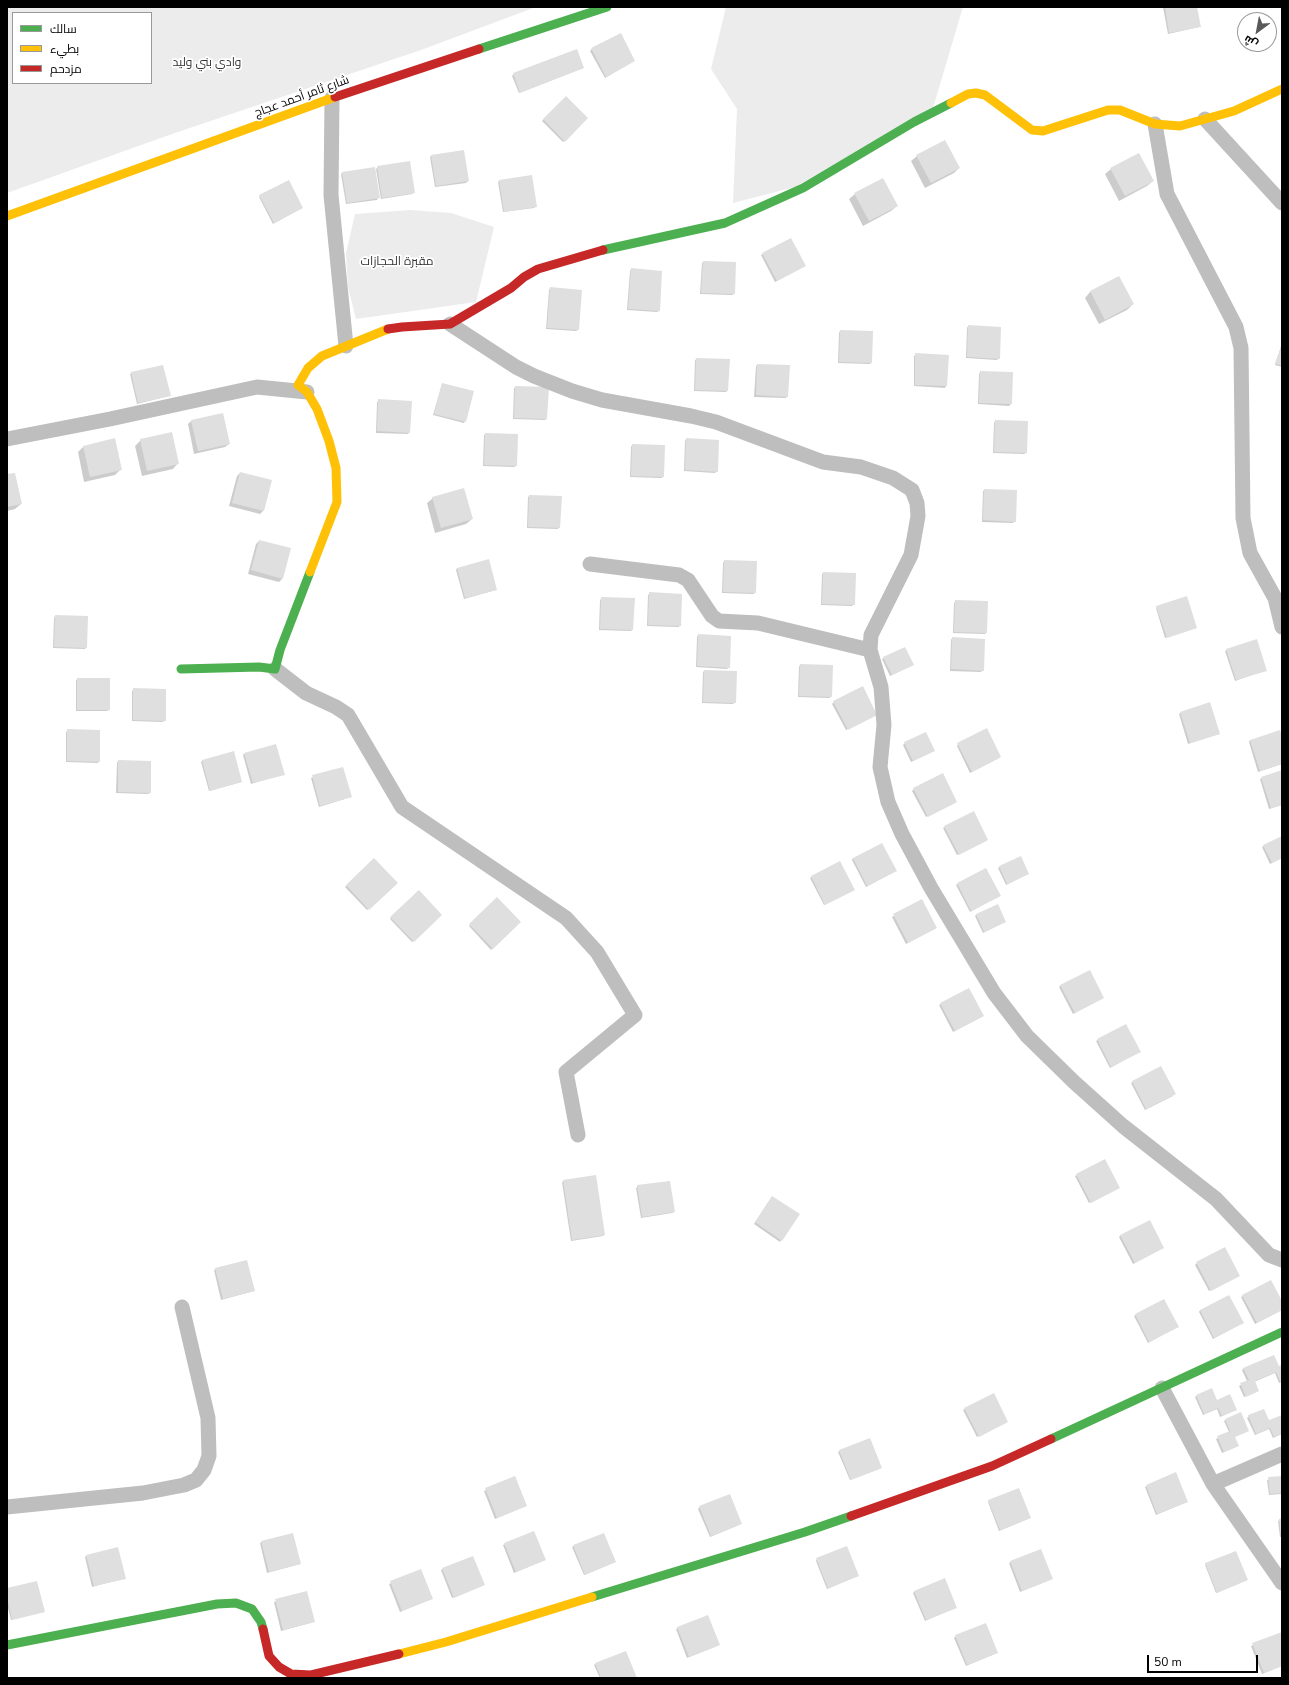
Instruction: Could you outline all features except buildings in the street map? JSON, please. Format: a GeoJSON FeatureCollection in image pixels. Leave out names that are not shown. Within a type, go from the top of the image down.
{"type":"FeatureCollection","features":[{"type":"Feature","properties":{"kind":"street","name":"شارع ثامر أحمد عجاج"},"geometry":{"type":"LineString","coordinates":[[7,216],[332,98],[608,7]]}},
{"type":"Feature","properties":{"kind":"street"},"geometry":{"type":"LineString","coordinates":[[275,669],[280,650],[337,502],[336,468],[328,441],[317,409],[307,392],[298,385],[308,368],[322,356],[385,330],[402,327],[450,324],[511,288],[524,277],[538,269],[609,248],[716,226],[804,188],[914,122],[968,94],[976,93],[985,95],[1032,130],[1043,131],[1108,110],[1120,110],[1155,124],[1180,126],[1234,111],[1282,89]]}},
{"type":"Feature","properties":{"kind":"street"},"geometry":{"type":"LineString","coordinates":[[332,98],[331,194],[346,346]]}},
{"type":"Feature","properties":{"kind":"street"},"geometry":{"type":"LineString","coordinates":[[1205,118],[1282,204]]}},
{"type":"Feature","properties":{"kind":"street"},"geometry":{"type":"LineString","coordinates":[[1155,124],[1167,194],[1236,327],[1241,348],[1243,518],[1250,552],[1275,598],[1282,627]]}},
{"type":"Feature","properties":{"kind":"street"},"geometry":{"type":"LineString","coordinates":[[450,324],[516,367],[572,391],[602,400],[692,416],[716,422],[823,462],[860,468],[893,478],[912,490],[917,503],[918,516],[911,555],[871,635],[870,650],[881,687],[884,725],[880,767],[888,802],[902,834],[931,888],[994,993],[1027,1036],[1074,1082],[1123,1126],[1216,1199],[1269,1255],[1282,1260]]}},
{"type":"Feature","properties":{"kind":"street"},"geometry":{"type":"LineString","coordinates":[[7,439],[110,419],[257,387],[307,392]]}},
{"type":"Feature","properties":{"kind":"street"},"geometry":{"type":"LineString","coordinates":[[590,564],[680,575],[688,580],[712,616],[719,621],[758,623],[870,650]]}},
{"type":"Feature","properties":{"kind":"street"},"geometry":{"type":"LineString","coordinates":[[182,669],[259,667],[275,669],[306,693],[348,715],[402,807],[566,918],[597,952],[635,1015],[566,1072],[578,1135]]}},
{"type":"Feature","properties":{"kind":"street"},"geometry":{"type":"LineString","coordinates":[[7,1507],[142,1493],[184,1485],[196,1480],[204,1470],[209,1456],[208,1418],[182,1308]]}},
{"type":"Feature","properties":{"kind":"street"},"geometry":{"type":"LineString","coordinates":[[7,1646],[217,1604],[236,1603],[252,1609],[261,1622],[269,1656],[279,1668],[291,1674],[311,1675],[367,1663],[453,1639],[804,1532],[992,1466],[1282,1332]]}},
{"type":"Feature","properties":{"kind":"street"},"geometry":{"type":"LineString","coordinates":[[1162,1388],[1213,1484],[1277,1568],[1282,1583]]}},
{"type":"Feature","properties":{"kind":"street"},"geometry":{"type":"LineString","coordinates":[[1213,1484],[1282,1454]]}},
{"type":"Feature","properties":{"kind":"green space","name":"وادي بني وليد"},"geometry":{"type":"Polygon","coordinates":[[[7,7],[536,7],[421,50],[172,134],[7,193],[7,7]]]}},
{"type":"Feature","properties":{"kind":"green space"},"geometry":{"type":"Polygon","coordinates":[[[726,7],[963,7],[933,108],[795,187],[733,203],[737,109],[711,69],[726,7]]]}},
{"type":"Feature","properties":{"kind":"green space","name":"مقبرة الحجازات"},"geometry":{"type":"Polygon","coordinates":[[[410,210],[451,213],[494,227],[476,302],[356,319],[348,287],[346,253],[355,214],[410,210]]]}},
{"type":"Feature","properties":{"kind":"traffic: fast"},"geometry":{"type":"LineString","coordinates":[[479,49],[607,7]]}},
{"type":"Feature","properties":{"kind":"traffic: fast"},"geometry":{"type":"LineString","coordinates":[[603,250],[725,223],[803,188],[914,122],[951,103]]}},
{"type":"Feature","properties":{"kind":"traffic: fast"},"geometry":{"type":"LineString","coordinates":[[181,669],[259,667],[275,669],[280,650],[310,572]]}},
{"type":"Feature","properties":{"kind":"traffic: fast"},"geometry":{"type":"LineString","coordinates":[[1051,1439],[1282,1332]]}},
{"type":"Feature","properties":{"kind":"traffic: fast"},"geometry":{"type":"LineString","coordinates":[[592,1597],[805,1532],[851,1516]]}},
{"type":"Feature","properties":{"kind":"traffic: fast"},"geometry":{"type":"LineString","coordinates":[[7,1645],[217,1604],[236,1603],[252,1609],[261,1622],[263,1629]]}},
{"type":"Feature","properties":{"kind":"traffic: slow"},"geometry":{"type":"LineString","coordinates":[[951,103],[968,94],[976,93],[985,95],[1032,130],[1043,131],[1108,110],[1120,110],[1155,124],[1180,126],[1234,111],[1282,89]]}},
{"type":"Feature","properties":{"kind":"traffic: slow"},"geometry":{"type":"LineString","coordinates":[[7,216],[335,97]]}},
{"type":"Feature","properties":{"kind":"traffic: slow"},"geometry":{"type":"LineString","coordinates":[[310,572],[337,502],[336,468],[329,441],[317,409],[307,392],[298,385],[308,368],[322,356],[388,329]]}},
{"type":"Feature","properties":{"kind":"traffic: slow"},"geometry":{"type":"LineString","coordinates":[[399,1654],[446,1642],[592,1597]]}},
{"type":"Feature","properties":{"kind":"traffic: jam"},"geometry":{"type":"LineString","coordinates":[[335,97],[479,49]]}},
{"type":"Feature","properties":{"kind":"traffic: jam"},"geometry":{"type":"LineString","coordinates":[[388,329],[450,324],[511,288],[524,277],[538,269],[603,250]]}},
{"type":"Feature","properties":{"kind":"traffic: jam"},"geometry":{"type":"LineString","coordinates":[[851,1516],[992,1466],[1051,1439]]}},
{"type":"Feature","properties":{"kind":"traffic: jam"},"geometry":{"type":"LineString","coordinates":[[263,1629],[269,1656],[279,1667],[291,1674],[311,1675],[399,1654]]}}]}
